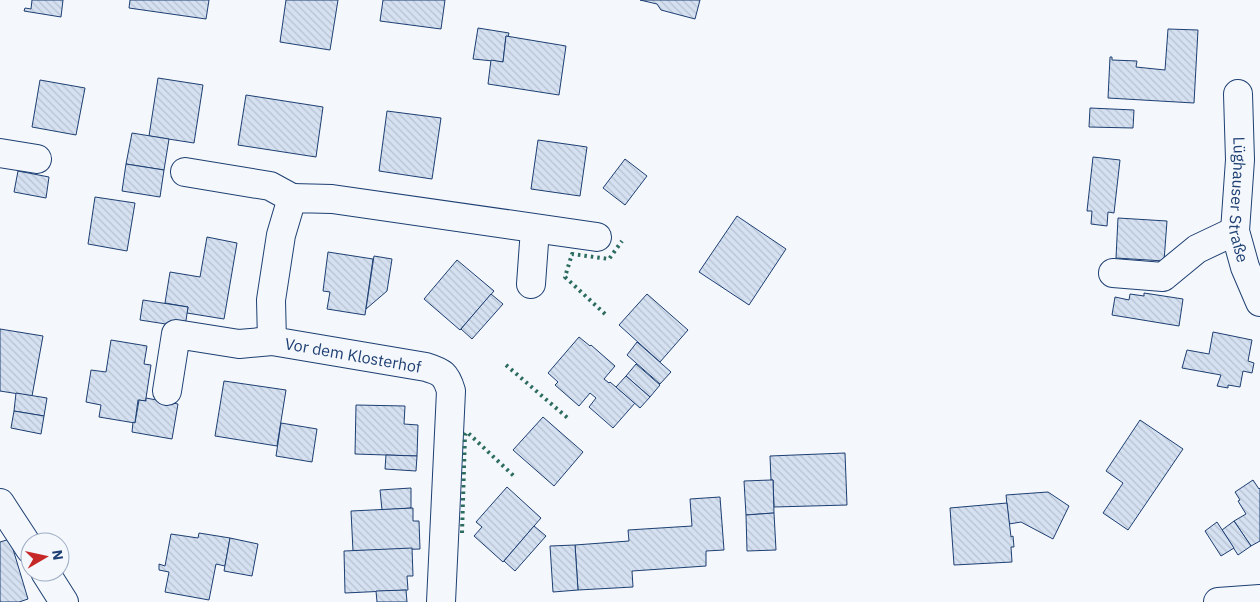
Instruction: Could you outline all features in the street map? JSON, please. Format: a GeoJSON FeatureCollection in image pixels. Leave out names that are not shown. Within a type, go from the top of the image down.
{"type":"FeatureCollection","features":[{"type":"Feature","properties":{"kind":"street","name":"Lüghauser Straße"},"geometry":{"type":"LineString","coordinates":[[1238,94],[1240,160],[1235,231],[1246,267],[1260,302]]}},
{"type":"Feature","properties":{"kind":"street"},"geometry":{"type":"LineString","coordinates":[[0,153],[37,159]]}},
{"type":"Feature","properties":{"kind":"street"},"geometry":{"type":"LineString","coordinates":[[185,172],[270,186],[292,198],[332,200],[597,237]]}},
{"type":"Feature","properties":{"kind":"street","name":"Vor dem Klosterhof"},"geometry":{"type":"LineString","coordinates":[[292,198],[281,235],[271,300],[272,341],[426,367],[438,371],[447,378],[451,391],[441,602]]}},
{"type":"Feature","properties":{"kind":"street"},"geometry":{"type":"LineString","coordinates":[[531,284],[535,229]]}},
{"type":"Feature","properties":{"kind":"street"},"geometry":{"type":"LineString","coordinates":[[1113,273],[1163,278],[1197,249],[1235,231]]}},
{"type":"Feature","properties":{"kind":"street"},"geometry":{"type":"LineString","coordinates":[[167,391],[176,334],[239,344],[272,341]]}},
{"type":"Feature","properties":{"kind":"street"},"geometry":{"type":"LineString","coordinates":[[0,503],[20,534]]}},
{"type":"Feature","properties":{"kind":"street"},"geometry":{"type":"LineString","coordinates":[[51,582],[64,602]]}},
{"type":"Feature","properties":{"kind":"street"},"geometry":{"type":"LineString","coordinates":[[1218,602],[1260,599]]}},
{"type":"Feature","properties":{"kind":"building"},"geometry":{"type":"Polygon","coordinates":[[[32,0],[63,0],[61,17],[24,11],[25,8],[31,9],[32,0]]]}},
{"type":"Feature","properties":{"kind":"building"},"geometry":{"type":"Polygon","coordinates":[[[130,0],[209,0],[206,19],[129,8],[130,0]]]}},
{"type":"Feature","properties":{"kind":"building"},"geometry":{"type":"Polygon","coordinates":[[[286,0],[338,0],[330,50],[280,42],[286,0]]]}},
{"type":"Feature","properties":{"kind":"building"},"geometry":{"type":"Polygon","coordinates":[[[383,0],[445,0],[441,29],[380,21],[383,0]]]}},
{"type":"Feature","properties":{"kind":"building"},"geometry":{"type":"Polygon","coordinates":[[[640,0],[700,0],[695,19],[661,10],[657,4],[640,0]]]}},
{"type":"Feature","properties":{"kind":"building"},"geometry":{"type":"Polygon","coordinates":[[[478,28],[509,33],[508,37],[506,36],[503,62],[473,59],[478,28]]]}},
{"type":"Feature","properties":{"kind":"building"},"geometry":{"type":"Polygon","coordinates":[[[1168,29],[1198,30],[1194,103],[1108,98],[1110,57],[1112,57],[1112,60],[1137,61],[1136,67],[1165,70],[1168,29]]]}},
{"type":"Feature","properties":{"kind":"building"},"geometry":{"type":"Polygon","coordinates":[[[506,36],[566,46],[559,95],[488,84],[491,60],[503,62],[506,36]]]}},
{"type":"Feature","properties":{"kind":"building"},"geometry":{"type":"Polygon","coordinates":[[[158,78],[203,85],[194,143],[149,136],[158,78]]]}},
{"type":"Feature","properties":{"kind":"building"},"geometry":{"type":"Polygon","coordinates":[[[40,80],[85,88],[76,135],[32,127],[40,80]]]}},
{"type":"Feature","properties":{"kind":"building"},"geometry":{"type":"Polygon","coordinates":[[[246,95],[323,107],[316,157],[238,145],[246,95]]]}},
{"type":"Feature","properties":{"kind":"building"},"geometry":{"type":"Polygon","coordinates":[[[1090,108],[1134,110],[1133,128],[1089,127],[1090,108]]]}},
{"type":"Feature","properties":{"kind":"building"},"geometry":{"type":"Polygon","coordinates":[[[387,111],[441,118],[432,179],[379,171],[387,111]]]}},
{"type":"Feature","properties":{"kind":"building"},"geometry":{"type":"Polygon","coordinates":[[[132,133],[169,139],[164,170],[126,164],[132,133]]]}},
{"type":"Feature","properties":{"kind":"building"},"geometry":{"type":"Polygon","coordinates":[[[538,140],[587,147],[580,196],[531,189],[538,140]]]}},
{"type":"Feature","properties":{"kind":"building"},"geometry":{"type":"Polygon","coordinates":[[[1093,157],[1120,160],[1114,213],[1108,212],[1107,226],[1091,224],[1092,211],[1087,211],[1093,157]]]}},
{"type":"Feature","properties":{"kind":"building"},"geometry":{"type":"Polygon","coordinates":[[[625,159],[647,176],[625,205],[603,188],[625,159]]]}},
{"type":"Feature","properties":{"kind":"building"},"geometry":{"type":"Polygon","coordinates":[[[126,164],[164,170],[160,197],[122,191],[126,164]]]}},
{"type":"Feature","properties":{"kind":"building"},"geometry":{"type":"Polygon","coordinates":[[[18,171],[49,177],[46,198],[14,192],[18,171]]]}},
{"type":"Feature","properties":{"kind":"building"},"geometry":{"type":"Polygon","coordinates":[[[95,197],[135,203],[127,251],[88,244],[95,197]]]}},
{"type":"Feature","properties":{"kind":"building"},"geometry":{"type":"Polygon","coordinates":[[[737,216],[786,249],[749,305],[699,272],[737,216]]]}},
{"type":"Feature","properties":{"kind":"building"},"geometry":{"type":"Polygon","coordinates":[[[1118,218],[1167,221],[1164,261],[1116,258],[1118,218]]]}},
{"type":"Feature","properties":{"kind":"building"},"geometry":{"type":"Polygon","coordinates":[[[207,237],[237,243],[224,319],[187,313],[188,307],[165,303],[170,272],[200,277],[207,237]]]}},
{"type":"Feature","properties":{"kind":"building"},"geometry":{"type":"Polygon","coordinates":[[[328,252],[373,259],[365,315],[327,309],[330,292],[323,291],[328,252]]]}},
{"type":"Feature","properties":{"kind":"building"},"geometry":{"type":"Polygon","coordinates":[[[374,256],[392,259],[387,291],[366,309],[374,256]]]}},
{"type":"Feature","properties":{"kind":"building"},"geometry":{"type":"Polygon","coordinates":[[[457,260],[494,291],[460,330],[424,299],[457,260]]]}},
{"type":"Feature","properties":{"kind":"building"},"geometry":{"type":"Polygon","coordinates":[[[1144,293],[1183,299],[1179,326],[1112,315],[1115,297],[1129,300],[1130,294],[1144,296],[1144,293]]]}},
{"type":"Feature","properties":{"kind":"building"},"geometry":{"type":"Polygon","coordinates":[[[491,294],[503,304],[472,339],[461,329],[491,294]]]}},
{"type":"Feature","properties":{"kind":"building"},"geometry":{"type":"Polygon","coordinates":[[[647,294],[688,330],[660,362],[619,325],[647,294]]]}},
{"type":"Feature","properties":{"kind":"building"},"geometry":{"type":"Polygon","coordinates":[[[143,300],[188,307],[185,327],[140,320],[143,300]]]}},
{"type":"Feature","properties":{"kind":"building"},"geometry":{"type":"Polygon","coordinates":[[[0,329],[43,336],[32,396],[0,391],[0,329]]]}},
{"type":"Feature","properties":{"kind":"building"},"geometry":{"type":"Polygon","coordinates":[[[1213,332],[1252,340],[1248,361],[1254,363],[1252,373],[1243,371],[1240,387],[1228,385],[1228,388],[1217,386],[1221,375],[1182,368],[1187,350],[1209,354],[1213,332]]]}},
{"type":"Feature","properties":{"kind":"building"},"geometry":{"type":"Polygon","coordinates":[[[579,337],[615,366],[604,379],[635,403],[613,428],[589,407],[596,398],[590,393],[579,406],[555,385],[558,382],[548,373],[579,337]]]}},
{"type":"Feature","properties":{"kind":"building"},"geometry":{"type":"Polygon","coordinates":[[[111,340],[147,346],[144,364],[151,365],[146,401],[138,400],[135,423],[99,417],[101,405],[86,402],[91,370],[106,372],[111,340]]]}},
{"type":"Feature","properties":{"kind":"building"},"geometry":{"type":"Polygon","coordinates":[[[637,342],[671,372],[660,384],[627,355],[637,342]]]}},
{"type":"Feature","properties":{"kind":"building"},"geometry":{"type":"Polygon","coordinates":[[[636,364],[660,385],[650,397],[626,376],[636,364]]]}},
{"type":"Feature","properties":{"kind":"building"},"geometry":{"type":"Polygon","coordinates":[[[626,376],[650,397],[640,408],[616,387],[626,376]]]}},
{"type":"Feature","properties":{"kind":"building"},"geometry":{"type":"Polygon","coordinates":[[[224,381],[286,390],[277,446],[215,436],[224,381]]]}},
{"type":"Feature","properties":{"kind":"building"},"geometry":{"type":"Polygon","coordinates":[[[16,393],[47,398],[44,416],[14,411],[16,393]]]}},
{"type":"Feature","properties":{"kind":"building"},"geometry":{"type":"Polygon","coordinates":[[[146,398],[178,404],[172,439],[132,432],[139,400],[146,401],[146,398]]]}},
{"type":"Feature","properties":{"kind":"building"},"geometry":{"type":"Polygon","coordinates":[[[356,405],[405,406],[404,424],[418,425],[417,456],[355,454],[356,405]]]}},
{"type":"Feature","properties":{"kind":"building"},"geometry":{"type":"Polygon","coordinates":[[[14,411],[44,416],[41,434],[11,428],[14,411]]]}},
{"type":"Feature","properties":{"kind":"building"},"geometry":{"type":"Polygon","coordinates":[[[543,417],[583,452],[554,486],[513,450],[543,417]]]}},
{"type":"Feature","properties":{"kind":"building"},"geometry":{"type":"Polygon","coordinates":[[[1140,420],[1183,449],[1128,530],[1103,513],[1123,483],[1106,471],[1140,420]]]}},
{"type":"Feature","properties":{"kind":"building"},"geometry":{"type":"Polygon","coordinates":[[[281,423],[317,429],[312,462],[276,456],[281,423]]]}},
{"type":"Feature","properties":{"kind":"building"},"geometry":{"type":"Polygon","coordinates":[[[845,453],[847,505],[774,507],[770,456],[845,453]]]}},
{"type":"Feature","properties":{"kind":"building"},"geometry":{"type":"Polygon","coordinates":[[[386,455],[417,456],[416,471],[385,469],[386,455]]]}},
{"type":"Feature","properties":{"kind":"building"},"geometry":{"type":"Polygon","coordinates":[[[773,480],[774,513],[746,515],[744,481],[773,480]]]}},
{"type":"Feature","properties":{"kind":"building"},"geometry":{"type":"Polygon","coordinates":[[[1253,480],[1260,488],[1260,541],[1251,546],[1234,521],[1246,514],[1235,492],[1253,480]]]}},
{"type":"Feature","properties":{"kind":"building"},"geometry":{"type":"Polygon","coordinates":[[[507,487],[541,518],[503,562],[474,536],[482,527],[476,522],[507,487]]]}},
{"type":"Feature","properties":{"kind":"building"},"geometry":{"type":"Polygon","coordinates":[[[411,488],[411,508],[382,510],[380,490],[411,488]]]}},
{"type":"Feature","properties":{"kind":"building"},"geometry":{"type":"Polygon","coordinates":[[[1048,492],[1069,506],[1053,539],[1021,522],[1009,524],[1006,495],[1048,492]]]}},
{"type":"Feature","properties":{"kind":"building"},"geometry":{"type":"Polygon","coordinates":[[[720,497],[724,550],[706,551],[706,566],[632,571],[633,587],[578,590],[575,545],[629,541],[628,530],[692,526],[690,499],[720,497]]]}},
{"type":"Feature","properties":{"kind":"building"},"geometry":{"type":"Polygon","coordinates":[[[1007,503],[1014,547],[1011,547],[1012,562],[954,565],[950,508],[1007,503]]]}},
{"type":"Feature","properties":{"kind":"building"},"geometry":{"type":"Polygon","coordinates":[[[413,508],[413,521],[419,521],[420,549],[353,551],[351,511],[413,508]]]}},
{"type":"Feature","properties":{"kind":"building"},"geometry":{"type":"Polygon","coordinates":[[[774,513],[776,550],[747,551],[746,515],[774,513]]]}},
{"type":"Feature","properties":{"kind":"building"},"geometry":{"type":"Polygon","coordinates":[[[1234,521],[1251,546],[1238,555],[1222,530],[1234,521]]]}},
{"type":"Feature","properties":{"kind":"building"},"geometry":{"type":"Polygon","coordinates":[[[1217,522],[1234,548],[1221,556],[1205,531],[1217,522]]]}},
{"type":"Feature","properties":{"kind":"building"},"geometry":{"type":"Polygon","coordinates":[[[534,526],[546,536],[515,571],[504,561],[534,526]]]}},
{"type":"Feature","properties":{"kind":"building"},"geometry":{"type":"Polygon","coordinates":[[[199,533],[230,538],[225,566],[216,564],[209,600],[165,592],[169,572],[159,570],[159,564],[165,566],[171,534],[198,538],[199,533]]]}},
{"type":"Feature","properties":{"kind":"building"},"geometry":{"type":"Polygon","coordinates":[[[230,538],[258,544],[252,576],[224,571],[230,538]]]}},
{"type":"Feature","properties":{"kind":"building"},"geometry":{"type":"Polygon","coordinates":[[[10,539],[20,572],[20,582],[23,582],[28,599],[19,602],[0,602],[0,542],[10,539]]]}},
{"type":"Feature","properties":{"kind":"building"},"geometry":{"type":"Polygon","coordinates":[[[575,545],[578,590],[553,592],[550,546],[575,545]]]}},
{"type":"Feature","properties":{"kind":"building"},"geometry":{"type":"Polygon","coordinates":[[[412,548],[413,576],[407,576],[408,590],[345,593],[344,551],[412,548]]]}},
{"type":"Feature","properties":{"kind":"building"},"geometry":{"type":"Polygon","coordinates":[[[406,590],[407,602],[377,602],[376,591],[406,590]]]}},
{"type":"Feature","properties":{"kind":"hedge"},"geometry":{"type":"LineString","coordinates":[[605,314],[565,277],[572,254],[609,259],[622,241]]}},
{"type":"Feature","properties":{"kind":"hedge"},"geometry":{"type":"LineString","coordinates":[[506,365],[570,420]]}},
{"type":"Feature","properties":{"kind":"hedge"},"geometry":{"type":"LineString","coordinates":[[462,533],[465,435],[467,432],[516,478]]}}]}
